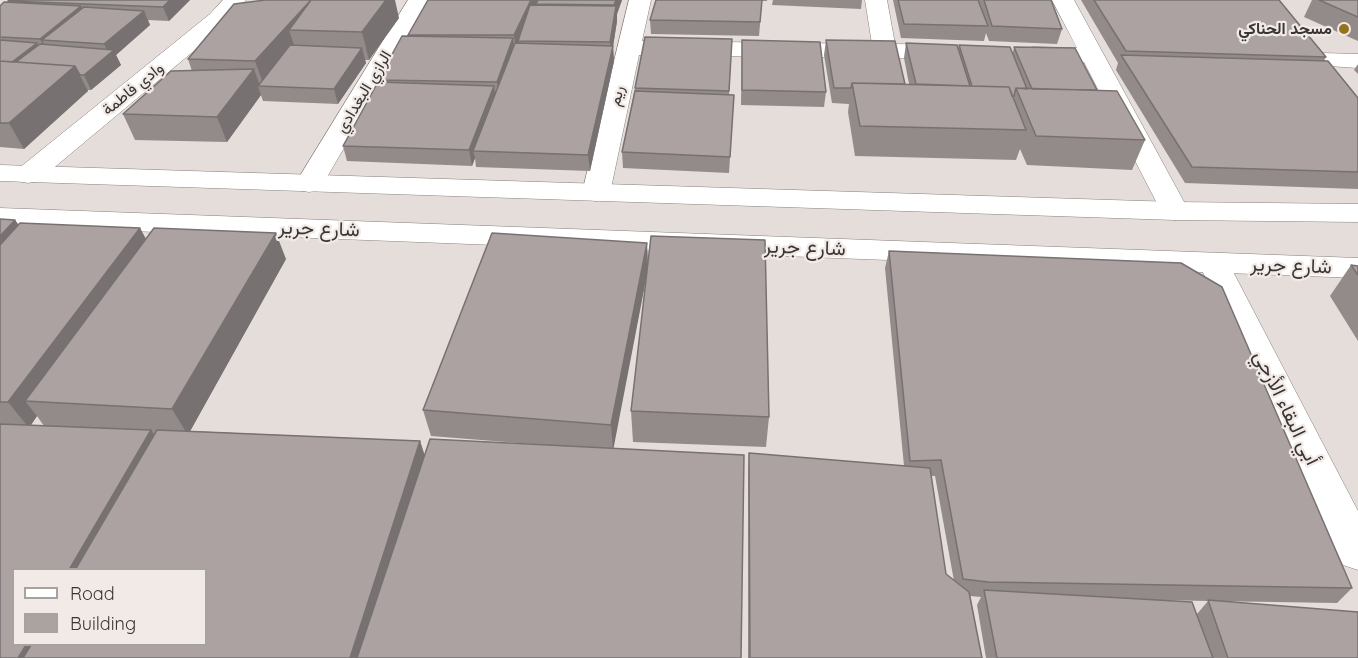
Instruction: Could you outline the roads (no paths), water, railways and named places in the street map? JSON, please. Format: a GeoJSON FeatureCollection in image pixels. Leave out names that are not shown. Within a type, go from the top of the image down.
{"type":"FeatureCollection","features":[{"type":"Feature","properties":{"kind":"street","name":"الرازي البغدادي"},"geometry":{"type":"LineString","coordinates":[[309,184],[419,0]]}},
{"type":"Feature","properties":{"kind":"street","name":"ريم"},"geometry":{"type":"LineString","coordinates":[[596,193],[640,0]]}},
{"type":"Feature","properties":{"kind":"street"},"geometry":{"type":"LineString","coordinates":[[876,0],[885,51]]}},
{"type":"Feature","properties":{"kind":"street"},"geometry":{"type":"LineString","coordinates":[[1063,0],[1175,211]]}},
{"type":"Feature","properties":{"kind":"street","name":"وادي فاطمة"},"geometry":{"type":"LineString","coordinates":[[28,175],[218,19],[244,7]]}},
{"type":"Feature","properties":{"kind":"street"},"geometry":{"type":"LineString","coordinates":[[628,48],[966,52]]}},
{"type":"Feature","properties":{"kind":"street"},"geometry":{"type":"LineString","coordinates":[[1344,86],[1315,51],[1358,61]]}},
{"type":"Feature","properties":{"kind":"street"},"geometry":{"type":"LineString","coordinates":[[1013,53],[1094,55]]}},
{"type":"Feature","properties":{"kind":"street"},"geometry":{"type":"LineString","coordinates":[[0,173],[1175,211],[1358,213]]}},
{"type":"Feature","properties":{"kind":"street","name":"شارع جرير"},"geometry":{"type":"LineString","coordinates":[[0,217],[1358,268]]}},
{"type":"Feature","properties":{"kind":"street","name":"أبي البقاء الأزجي"},"geometry":{"type":"LineString","coordinates":[[1214,264],[1354,535]]}},
{"type":"Feature","properties":{"kind":"place","name":"مسجد الحناكي"},"geometry":{"type":"Point","coordinates":[1344,29]}}]}
